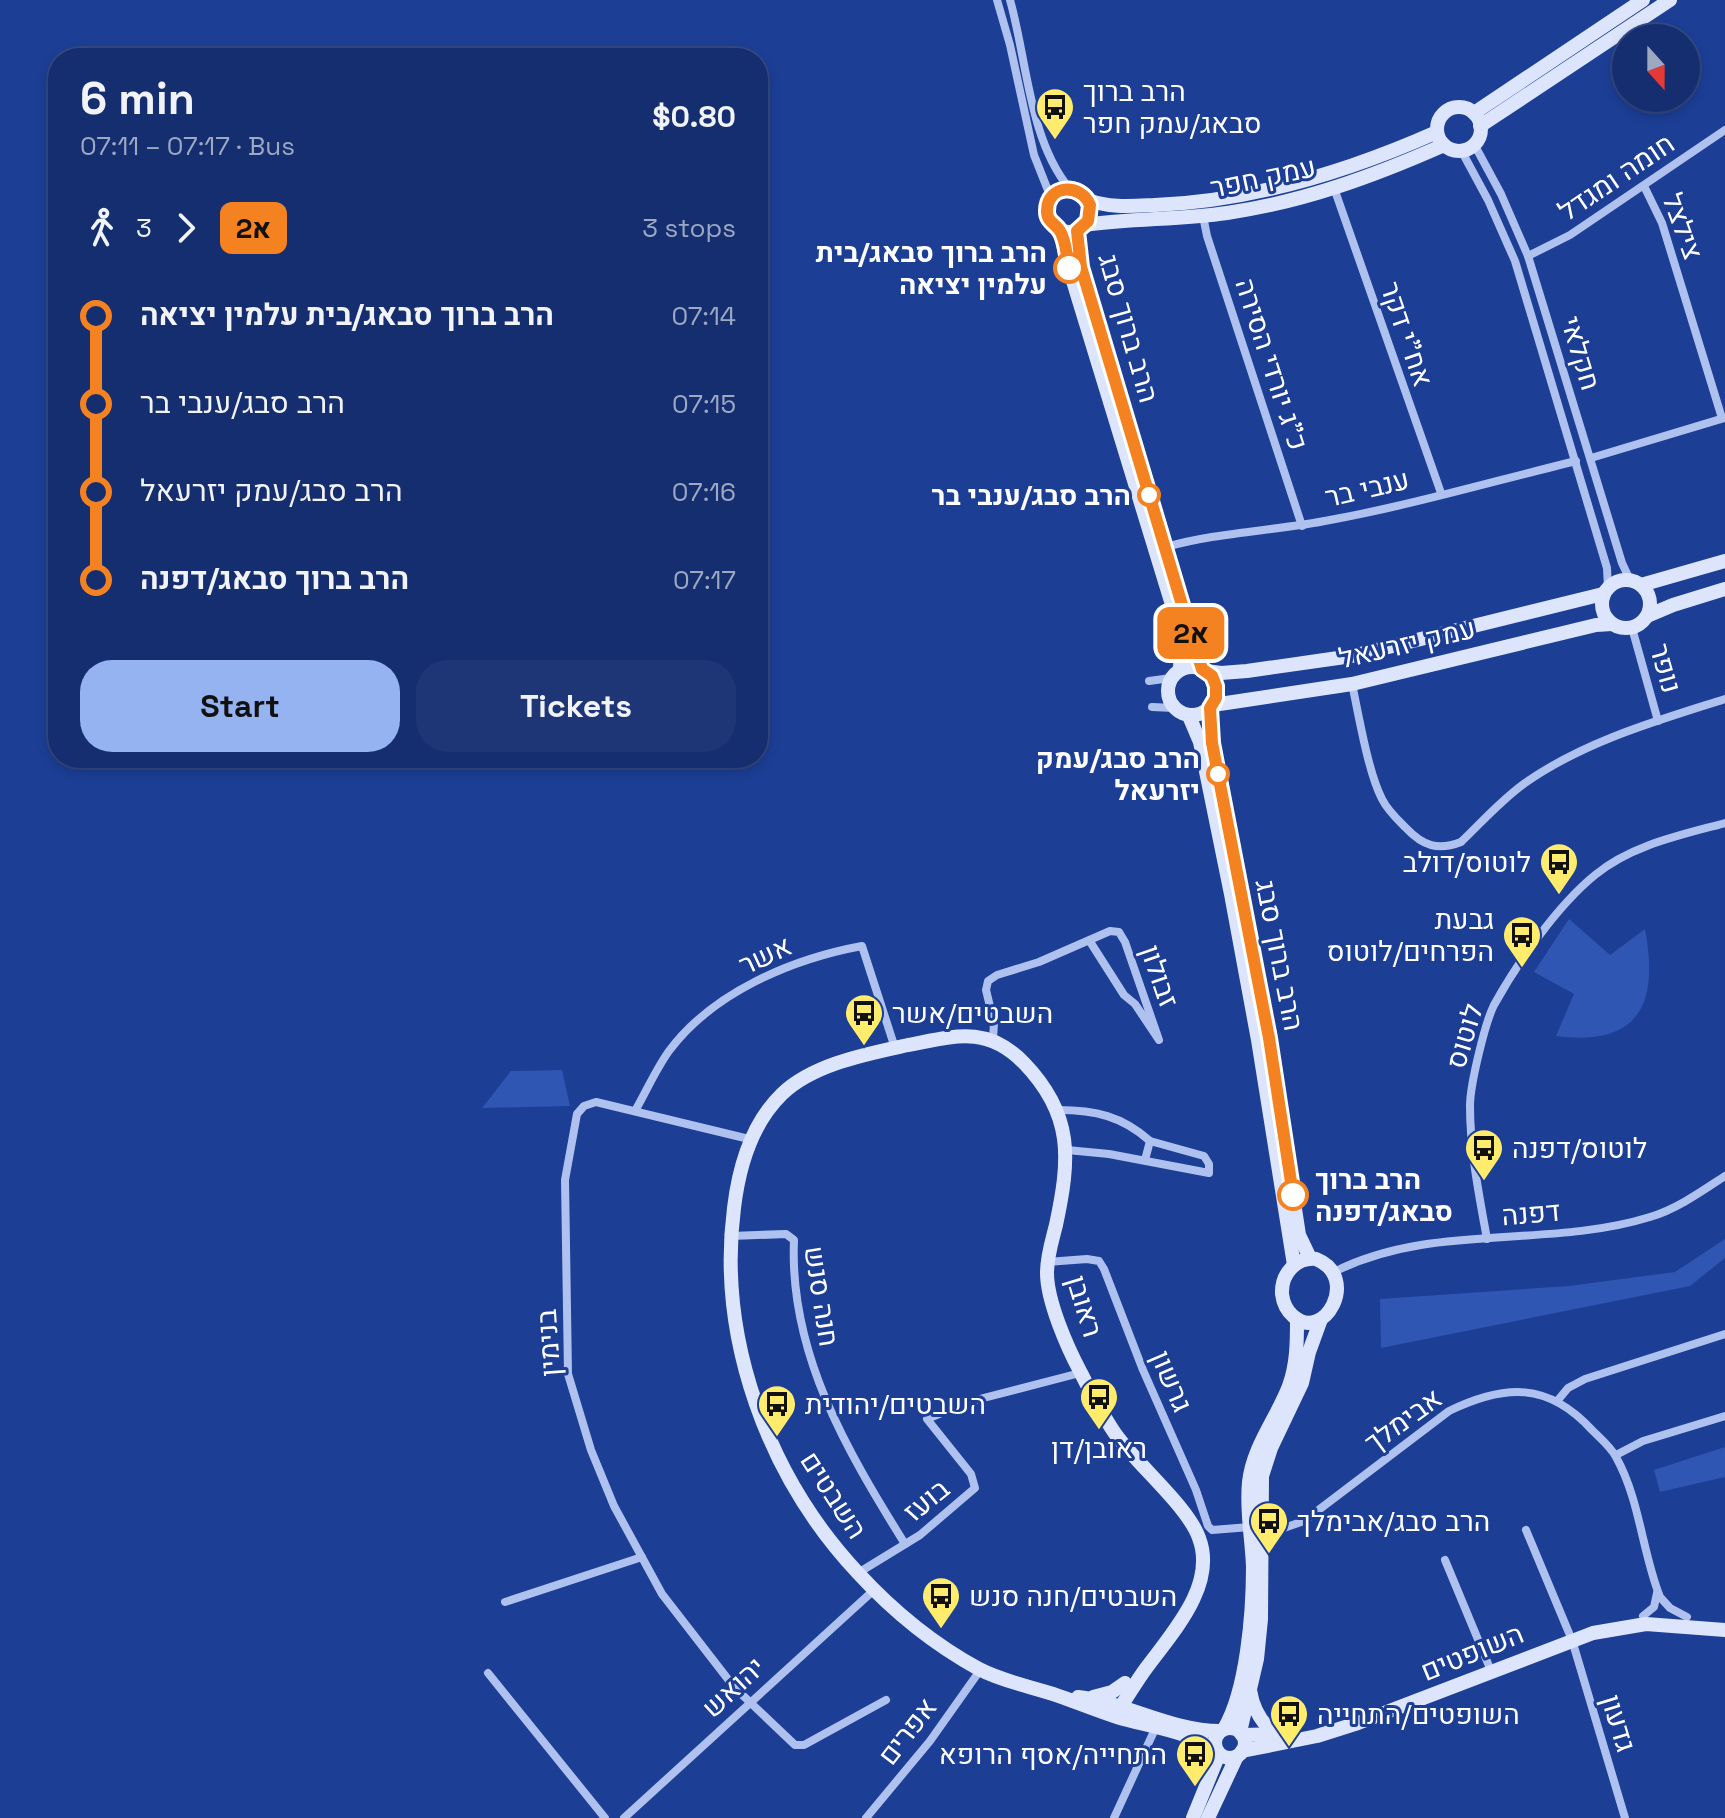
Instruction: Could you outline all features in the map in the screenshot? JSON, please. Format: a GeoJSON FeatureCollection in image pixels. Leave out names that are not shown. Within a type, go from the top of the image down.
{"type":"FeatureCollection","features":[{"type":"Feature","properties":{"kind":"street"},"geometry":{"type":"LineString","coordinates":[[997,0],[1034,155],[1051,198]]}},
{"type":"Feature","properties":{"kind":"street"},"geometry":{"type":"LineString","coordinates":[[1010,0],[1044,145],[1058,175],[1069,188]]}},
{"type":"Feature","properties":{"kind":"street"},"geometry":{"type":"LineString","coordinates":[[1477,120],[1643,0]]}},
{"type":"Feature","properties":{"kind":"street"},"geometry":{"type":"LineString","coordinates":[[1477,120],[1670,0]]}},
{"type":"Feature","properties":{"kind":"street"},"geometry":{"type":"LineString","coordinates":[[1459,107],[1477,120],[1479,138],[1467,147],[1450,149],[1441,139],[1438,120],[1451,108],[1459,107]]}},
{"type":"Feature","properties":{"kind":"street","name":"חומה ומגדל"},"geometry":{"type":"LineString","coordinates":[[1528,256],[1570,235],[1725,130]]}},
{"type":"Feature","properties":{"kind":"street","name":"עמק חפר"},"geometry":{"type":"LineString","coordinates":[[1081,228],[1203,216],[1275,204],[1334,188],[1441,139]]}},
{"type":"Feature","properties":{"kind":"street","name":"עמק חפר"},"geometry":{"type":"LineString","coordinates":[[1088,200],[1109,206],[1177,204],[1272,189],[1441,139]]}},
{"type":"Feature","properties":{"kind":"street","name":"חקלאי"},"geometry":{"type":"LineString","coordinates":[[1467,147],[1501,194],[1528,256],[1622,563],[1636,583]]}},
{"type":"Feature","properties":{"kind":"street","name":"חקלאי"},"geometry":{"type":"LineString","coordinates":[[1467,147],[1515,261],[1607,568],[1605,591]]}},
{"type":"Feature","properties":{"kind":"street","name":"צילצל"},"geometry":{"type":"LineString","coordinates":[[1644,186],[1662,223],[1724,418]]}},
{"type":"Feature","properties":{"kind":"street"},"geometry":{"type":"LineString","coordinates":[[1069,188],[1080,191],[1088,200],[1090,216],[1081,228],[1060,230],[1048,217],[1047,206],[1059,191],[1069,188]]}},
{"type":"Feature","properties":{"kind":"street","name":"אח\"י דקר"},"geometry":{"type":"LineString","coordinates":[[1334,188],[1441,493]]}},
{"type":"Feature","properties":{"kind":"street","name":"כ\"ג יורדי הסירה"},"geometry":{"type":"LineString","coordinates":[[1203,216],[1302,526]]}},
{"type":"Feature","properties":{"kind":"street","name":"הרב ברוך סבג"},"geometry":{"type":"LineString","coordinates":[[1081,228],[1081,267],[1204,670]]}},
{"type":"Feature","properties":{"kind":"street","name":"הרב ברוך סבג"},"geometry":{"type":"LineString","coordinates":[[1060,230],[1177,621],[1181,638],[1176,674]]}},
{"type":"Feature","properties":{"kind":"street"},"geometry":{"type":"LineString","coordinates":[[1591,458],[1724,418]]}},
{"type":"Feature","properties":{"kind":"street","name":"ענבי בר"},"geometry":{"type":"LineString","coordinates":[[1166,547],[1213,536],[1302,526],[1576,461]]}},
{"type":"Feature","properties":{"kind":"street"},"geometry":{"type":"LineString","coordinates":[[1725,561],[1636,583],[1617,581],[1605,591],[1602,612],[1612,624],[1632,628],[1647,616],[1673,605],[1725,589]]}},
{"type":"Feature","properties":{"kind":"street"},"geometry":{"type":"LineString","coordinates":[[1636,583],[1648,594],[1650,604],[1647,616]]}},
{"type":"Feature","properties":{"kind":"street","name":"עמק יזרעאל"},"geometry":{"type":"LineString","coordinates":[[1204,670],[1221,673],[1247,671],[1352,656],[1605,591]]}},
{"type":"Feature","properties":{"kind":"street","name":"עמק יזרעאל"},"geometry":{"type":"LineString","coordinates":[[1212,706],[1352,684],[1596,625],[1612,624]]}},
{"type":"Feature","properties":{"kind":"street","name":"נופר"},"geometry":{"type":"LineString","coordinates":[[1632,628],[1658,721]]}},
{"type":"Feature","properties":{"kind":"street"},"geometry":{"type":"LineString","coordinates":[[1149,681],[1191,667],[1204,670],[1216,686],[1212,706],[1201,714],[1189,716],[1174,708],[1152,707]]}},
{"type":"Feature","properties":{"kind":"street"},"geometry":{"type":"LineString","coordinates":[[1174,708],[1168,690],[1176,674]]}},
{"type":"Feature","properties":{"kind":"street"},"geometry":{"type":"LineString","coordinates":[[1352,684],[1381,798],[1412,835],[1436,848],[1461,842],[1499,805],[1551,766],[1581,750],[1725,699]]}},
{"type":"Feature","properties":{"kind":"street","name":"הרב ברוך סבג"},"geometry":{"type":"LineString","coordinates":[[1212,706],[1216,767],[1269,1038],[1299,1235],[1310,1258]]}},
{"type":"Feature","properties":{"kind":"street","name":"הרב ברוך סבג"},"geometry":{"type":"LineString","coordinates":[[1189,716],[1200,742],[1234,909],[1294,1265]]}},
{"type":"Feature","properties":{"kind":"street","name":"לוטוס"},"geometry":{"type":"LineString","coordinates":[[1487,1239],[1476,1179],[1469,1104],[1493,1007],[1535,943],[1596,874],[1644,847],[1725,823]]}},
{"type":"Feature","properties":{"kind":"street","name":"זבולון"},"geometry":{"type":"LineString","coordinates":[[993,1039],[994,1023],[986,990],[988,981],[1110,931],[1119,932],[1125,942],[1159,1040],[1135,1004],[1124,995],[1089,940]]}},
{"type":"Feature","properties":{"kind":"street","name":"אשר"},"geometry":{"type":"LineString","coordinates":[[635,1111],[669,1051],[718,1005],[762,979],[824,953],[862,946],[895,1048]]}},
{"type":"Feature","properties":{"kind":"street"},"geometry":{"type":"LineString","coordinates":[[895,1048],[952,1036],[976,1035],[993,1039]]}},
{"type":"Feature","properties":{"kind":"street","name":"ראובן"},"geometry":{"type":"LineString","coordinates":[[993,1039],[1027,1066],[1058,1110],[1067,1150],[1047,1262],[1047,1280],[1080,1373],[1115,1433],[1184,1514],[1201,1544],[1201,1573],[1194,1596],[1177,1628],[1130,1684],[1117,1708]]}},
{"type":"Feature","properties":{"kind":"street","name":"השבטים"},"geometry":{"type":"LineString","coordinates":[[895,1048],[838,1064],[806,1077],[782,1094],[749,1139],[737,1185],[730,1236],[741,1355],[765,1425],[800,1498],[829,1541],[874,1590],[926,1634],[981,1669],[1029,1688],[1117,1708]]}},
{"type":"Feature","properties":{"kind":"street","name":"בנימין"},"geometry":{"type":"LineString","coordinates":[[749,1139],[596,1102],[584,1106],[577,1114],[565,1180],[568,1374],[614,1506],[662,1594],[734,1687],[795,1745],[804,1745],[886,1700]]}},
{"type":"Feature","properties":{"kind":"street"},"geometry":{"type":"LineString","coordinates":[[1058,1110],[1108,1114],[1135,1128],[1150,1141],[1204,1156],[1209,1164],[1209,1173],[1145,1160],[1067,1150]]}},
{"type":"Feature","properties":{"kind":"street"},"geometry":{"type":"LineString","coordinates":[[1145,1160],[1150,1141]]}},
{"type":"Feature","properties":{"kind":"street","name":"דפנה"},"geometry":{"type":"LineString","coordinates":[[1334,1272],[1391,1249],[1580,1232],[1652,1217],[1725,1176]]}},
{"type":"Feature","properties":{"kind":"street","name":"חנה סנש"},"geometry":{"type":"LineString","coordinates":[[730,1236],[786,1234],[794,1240],[795,1288],[806,1351],[852,1453],[905,1544]]}},
{"type":"Feature","properties":{"kind":"street"},"geometry":{"type":"LineString","coordinates":[[1310,1258],[1325,1262],[1334,1272],[1337,1285],[1332,1309],[1321,1319],[1311,1322],[1297,1319],[1285,1307],[1282,1295],[1288,1272],[1294,1265],[1310,1258]]}},
{"type":"Feature","properties":{"kind":"street","name":"גרשון"},"geometry":{"type":"LineString","coordinates":[[1047,1262],[1099,1261],[1196,1490],[1208,1526],[1212,1530],[1256,1525]]}},
{"type":"Feature","properties":{"kind":"street"},"geometry":{"type":"LineString","coordinates":[[1241,1734],[1257,1659],[1261,1619],[1256,1525],[1249,1482],[1253,1465],[1292,1377],[1297,1319]]}},
{"type":"Feature","properties":{"kind":"street"},"geometry":{"type":"LineString","coordinates":[[1193,1818],[1218,1752],[1215,1738],[1235,1709],[1242,1678],[1252,1605],[1262,1476],[1271,1448],[1302,1383],[1321,1319]]}},
{"type":"Feature","properties":{"kind":"street"},"geometry":{"type":"LineString","coordinates":[[1687,1617],[1664,1603],[1657,1589],[1629,1487],[1616,1455],[1583,1420],[1558,1400],[1568,1388],[1585,1379],[1725,1334]]}},
{"type":"Feature","properties":{"kind":"street","name":"בועז"},"geometry":{"type":"LineString","coordinates":[[858,1573],[920,1535],[975,1488],[971,1474],[927,1419],[968,1402],[1080,1373]]}},
{"type":"Feature","properties":{"kind":"street","name":"אבימלך"},"geometry":{"type":"LineString","coordinates":[[1256,1525],[1281,1529],[1304,1521],[1449,1411],[1468,1402],[1488,1396],[1519,1393],[1543,1394],[1558,1400]]}},
{"type":"Feature","properties":{"kind":"street"},"geometry":{"type":"LineString","coordinates":[[1616,1455],[1643,1441],[1725,1416]]}},
{"type":"Feature","properties":{"kind":"street","name":"גדעון"},"geometry":{"type":"LineString","coordinates":[[1526,1530],[1570,1636],[1625,1818]]}},
{"type":"Feature","properties":{"kind":"street"},"geometry":{"type":"LineString","coordinates":[[505,1602],[642,1557]]}},
{"type":"Feature","properties":{"kind":"street"},"geometry":{"type":"LineString","coordinates":[[1445,1560],[1489,1666]]}},
{"type":"Feature","properties":{"kind":"street"},"geometry":{"type":"LineString","coordinates":[[1643,1616],[1654,1607],[1657,1589]]}},
{"type":"Feature","properties":{"kind":"street","name":"יהואש"},"geometry":{"type":"LineString","coordinates":[[624,1818],[874,1590]]}},
{"type":"Feature","properties":{"kind":"street","name":"השופטים"},"geometry":{"type":"LineString","coordinates":[[1240,1754],[1317,1736],[1419,1702],[1591,1626],[1643,1616],[1725,1622]]}},
{"type":"Feature","properties":{"kind":"street","name":"השופטים"},"geometry":{"type":"LineString","coordinates":[[1241,1734],[1279,1736],[1315,1729],[1355,1717],[1570,1636],[1646,1624],[1725,1630]]}},
{"type":"Feature","properties":{"kind":"street","name":"אפרים"},"geometry":{"type":"LineString","coordinates":[[866,1818],[930,1741],[981,1669]]}},
{"type":"Feature","properties":{"kind":"street"},"geometry":{"type":"LineString","coordinates":[[488,1673],[605,1818]]}},
{"type":"Feature","properties":{"kind":"street"},"geometry":{"type":"LineString","coordinates":[[1054,1694],[1083,1697],[1104,1695],[1130,1684],[1146,1714]]}},
{"type":"Feature","properties":{"kind":"street"},"geometry":{"type":"LineString","coordinates":[[1250,1690],[1265,1724],[1279,1736]]}},
{"type":"Feature","properties":{"kind":"street"},"geometry":{"type":"LineString","coordinates":[[1083,1697],[1191,1729],[1232,1728],[1241,1734],[1245,1743],[1208,1818]]}},
{"type":"Feature","properties":{"kind":"street"},"geometry":{"type":"LineString","coordinates":[[1117,1708],[1155,1729],[1202,1741],[1228,1758],[1240,1754]]}},
{"type":"Feature","properties":{"kind":"street"},"geometry":{"type":"LineString","coordinates":[[1114,1818],[1155,1729]]}},
{"type":"Feature","properties":{"kind":"shaded area"},"geometry":{"type":"Polygon","coordinates":[[[1569,919],[1610,955],[1645,929],[1649,978],[1645,998],[1637,1014],[1625,1026],[1607,1034],[1585,1038],[1556,1036],[1574,994],[1534,972],[1569,919]]]}},
{"type":"Feature","properties":{"kind":"shaded area"},"geometry":{"type":"Polygon","coordinates":[[[562,1070],[570,1106],[482,1108],[511,1071],[562,1070]]]}},
{"type":"Feature","properties":{"kind":"shaded area"},"geometry":{"type":"Polygon","coordinates":[[[1725,1239],[1725,1258],[1690,1286],[1381,1348],[1380,1299],[1569,1286],[1675,1272],[1725,1239]]]}},
{"type":"Feature","properties":{"kind":"shaded area"},"geometry":{"type":"Polygon","coordinates":[[[1725,1447],[1725,1477],[1660,1492],[1654,1470],[1725,1447]]]}},
{"type":"Feature","properties":{"kind":"bus line","name":"2א"},"geometry":{"type":"LineString","coordinates":[[1069,268],[1060,230],[1051,223],[1047,212],[1049,200],[1054,194],[1069,188],[1085,195],[1090,205],[1088,221],[1077,231],[1081,267],[1194,645],[1202,669],[1212,676],[1217,690],[1210,708],[1212,743],[1269,1038],[1293,1195]]}},
{"type":"Feature","properties":{"kind":"place","name":"הרב ברוך סבאג/עמק חפר"},"geometry":{"type":"Point","coordinates":[1055,141]}},
{"type":"Feature","properties":{"kind":"place","name":"הרב ברוך סבאג/בית עלמין יציאה"},"geometry":{"type":"Point","coordinates":[1069,268]}},
{"type":"Feature","properties":{"kind":"place","name":"הרב סבג/ענבי בר"},"geometry":{"type":"Point","coordinates":[1149,495]}},
{"type":"Feature","properties":{"kind":"place","name":"הרב סבג/עמק יזרעאל"},"geometry":{"type":"Point","coordinates":[1218,774]}},
{"type":"Feature","properties":{"kind":"place","name":"לוטוס/דולב"},"geometry":{"type":"Point","coordinates":[1559,896]}},
{"type":"Feature","properties":{"kind":"place","name":"גבעת הפרחים/לוטוס"},"geometry":{"type":"Point","coordinates":[1522,969]}},
{"type":"Feature","properties":{"kind":"place","name":"השבטים/אשר"},"geometry":{"type":"Point","coordinates":[864,1047]}},
{"type":"Feature","properties":{"kind":"place","name":"לוטוס/דפנה"},"geometry":{"type":"Point","coordinates":[1484,1182]}},
{"type":"Feature","properties":{"kind":"place","name":"הרב ברוך סבאג/דפנה"},"geometry":{"type":"Point","coordinates":[1293,1195]}},
{"type":"Feature","properties":{"kind":"place","name":"ראובן/דן"},"geometry":{"type":"Point","coordinates":[1099,1431]}},
{"type":"Feature","properties":{"kind":"place","name":"השבטים/יהודית"},"geometry":{"type":"Point","coordinates":[777,1438]}},
{"type":"Feature","properties":{"kind":"place","name":"הרב סבג/אבימלך"},"geometry":{"type":"Point","coordinates":[1269,1555]}},
{"type":"Feature","properties":{"kind":"place","name":"השבטים/חנה סנש"},"geometry":{"type":"Point","coordinates":[941,1630]}},
{"type":"Feature","properties":{"kind":"place","name":"השופטים/התחייה"},"geometry":{"type":"Point","coordinates":[1289,1748]}},
{"type":"Feature","properties":{"kind":"place","name":"התחייה/אסף הרופא"},"geometry":{"type":"Point","coordinates":[1195,1788]}}]}
